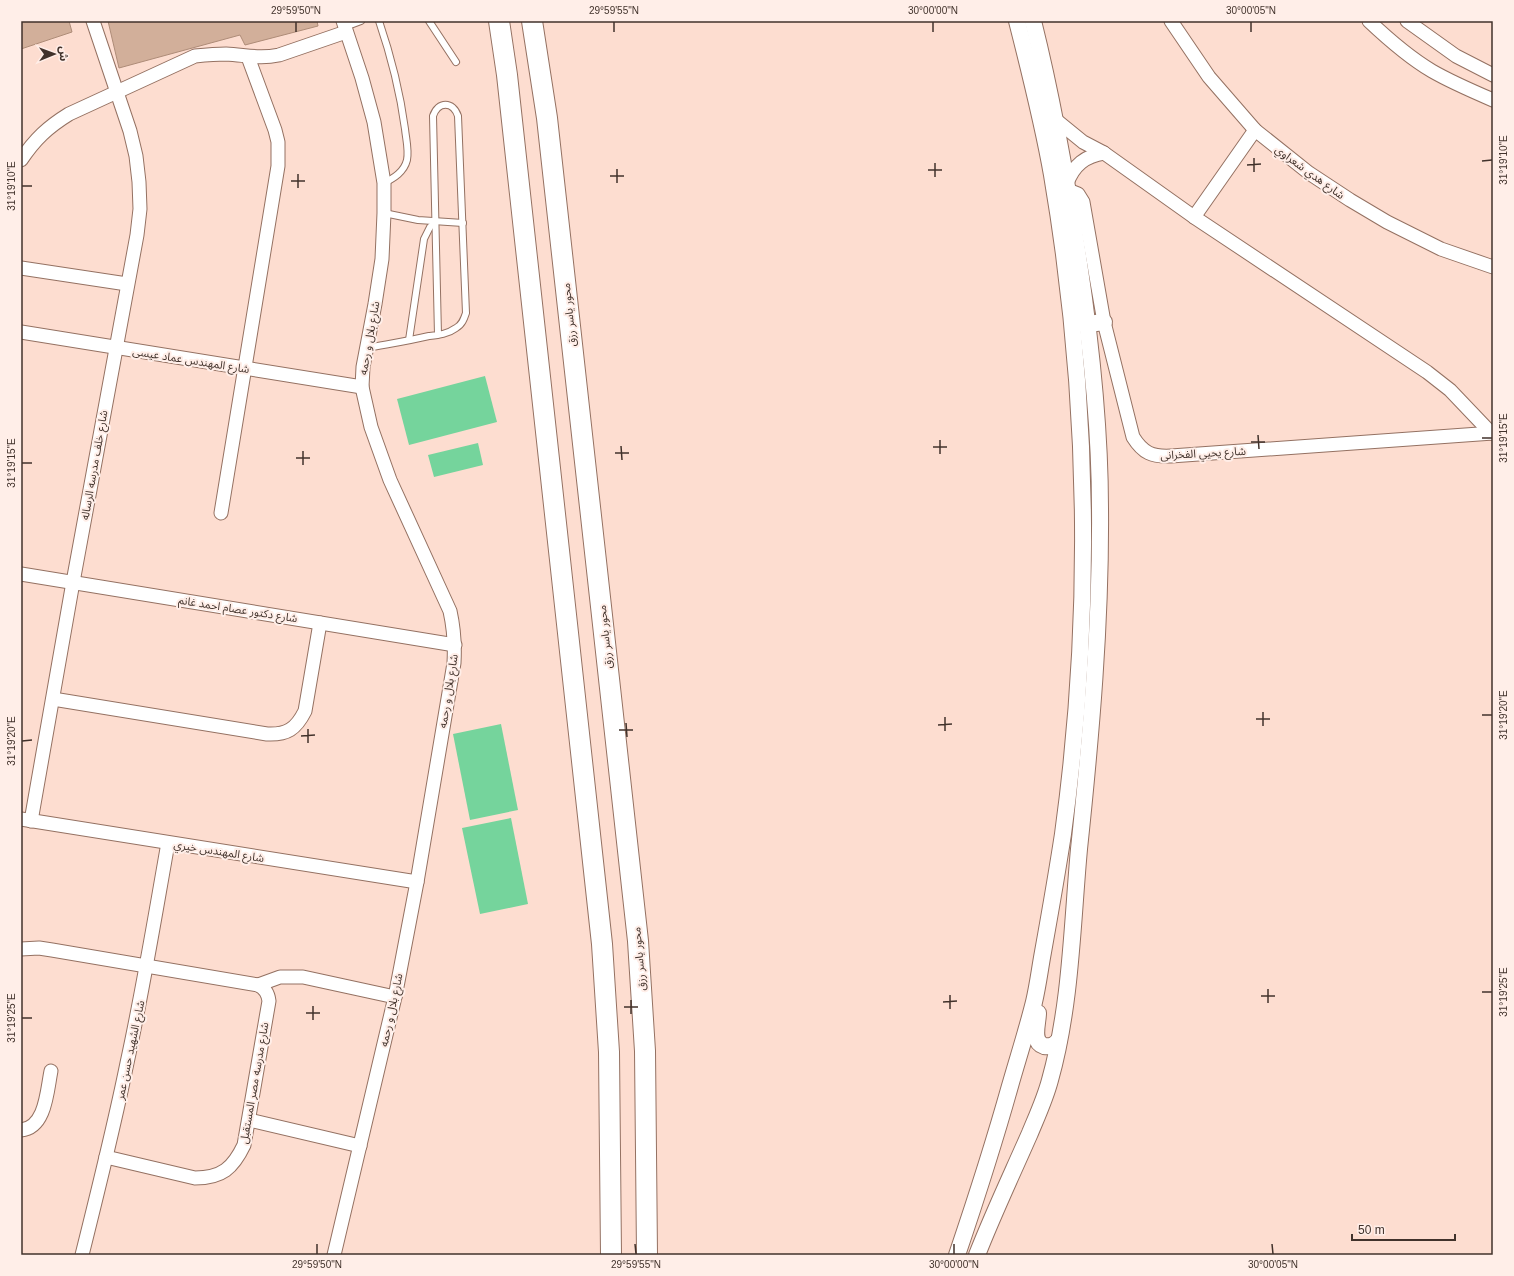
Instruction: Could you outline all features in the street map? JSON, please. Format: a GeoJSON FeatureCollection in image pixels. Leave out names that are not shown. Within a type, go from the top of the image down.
{"type":"FeatureCollection","features":[{"type":"Feature","properties":{"kind":"main road"},"geometry":{"type":"LineString","coordinates":[[499,21],[509,91],[602,944],[609,1052],[611,1255]]}},
{"type":"Feature","properties":{"kind":"main road","name":"محور ياسر رزق"},"geometry":{"type":"LineString","coordinates":[[532,21],[547,118],[637,934],[645,1051],[647,1255]]}},
{"type":"Feature","properties":{"kind":"street","name":"شارع خلف مدرسه الرساله"},"geometry":{"type":"LineString","coordinates":[[26,820],[52,699],[137,235],[140,209],[136,156],[130,131],[94,21]]}},
{"type":"Feature","properties":{"kind":"street"},"geometry":{"type":"LineString","coordinates":[[957,1255],[999,1125],[1034,1000],[1057,872],[1073,750],[1082,630],[1084,520],[1082,451],[1076,367],[1066,265],[1045,138],[1017,21]]}},
{"type":"Feature","properties":{"kind":"street"},"geometry":{"type":"LineString","coordinates":[[977,1255],[1043,1104],[1050,1082],[1059,1040],[1069,981],[1079,853],[1093,713],[1097,632],[1100,509],[1099,459],[1096,403],[1088,324],[1068,186],[1046,72],[1033,21]]}},
{"type":"Feature","properties":{"kind":"street","name":"شارع هدي شعراوي"},"geometry":{"type":"LineString","coordinates":[[1171,21],[1209,77],[1255,130],[1309,173],[1387,222],[1441,249],[1493,266]]}},
{"type":"Feature","properties":{"kind":"street"},"geometry":{"type":"LineString","coordinates":[[1369,21],[1384,36],[1431,70],[1468,90],[1493,100]]}},
{"type":"Feature","properties":{"kind":"street"},"geometry":{"type":"LineString","coordinates":[[1408,21],[1456,56],[1493,76]]}},
{"type":"Feature","properties":{"kind":"street"},"geometry":{"type":"LineString","coordinates":[[21,160],[30,147],[53,124],[69,114],[195,56],[216,54],[258,58],[279,55],[345,26]]}},
{"type":"Feature","properties":{"kind":"street","name":"شارع بلال و رحمه"},"geometry":{"type":"LineString","coordinates":[[334,1255],[395,997],[417,882],[454,663],[455,645],[454,628],[450,612],[390,480],[369,420],[362,387],[363,367],[382,258],[384,183],[374,122],[362,78],[345,26]]}},
{"type":"Feature","properties":{"kind":"street"},"geometry":{"type":"LineString","coordinates":[[221,514],[279,154],[275,130],[248,57]]}},
{"type":"Feature","properties":{"kind":"street"},"geometry":{"type":"LineString","coordinates":[[1056,120],[1078,139],[1104,153],[1194,217],[1428,372],[1468,407],[1492,433]]}},
{"type":"Feature","properties":{"kind":"street"},"geometry":{"type":"LineString","coordinates":[[1194,217],[1255,130]]}},
{"type":"Feature","properties":{"kind":"street"},"geometry":{"type":"LineString","coordinates":[[1068,186],[1070,175],[1081,162],[1096,154],[1104,153]]}},
{"type":"Feature","properties":{"kind":"street","name":"شارع يحيي الفخرانى"},"geometry":{"type":"LineString","coordinates":[[1068,186],[1081,197],[1085,206],[1104,322],[1133,437],[1139,447],[1150,454],[1160,457],[1492,433]]}},
{"type":"Feature","properties":{"kind":"street"},"geometry":{"type":"LineString","coordinates":[[21,268],[127,284]]}},
{"type":"Feature","properties":{"kind":"street"},"geometry":{"type":"LineString","coordinates":[[1088,324],[1104,322]]}},
{"type":"Feature","properties":{"kind":"street","name":"شارع المهندس عماد عيسى"},"geometry":{"type":"LineString","coordinates":[[21,332],[362,387]]}},
{"type":"Feature","properties":{"kind":"street","name":"شارع دكتور عصام احمد غانم"},"geometry":{"type":"LineString","coordinates":[[21,574],[455,645]]}},
{"type":"Feature","properties":{"kind":"street"},"geometry":{"type":"LineString","coordinates":[[52,699],[277,735],[294,727],[301,720],[305,711],[320,623]]}},
{"type":"Feature","properties":{"kind":"street","name":"شارع المهندس خيري"},"geometry":{"type":"LineString","coordinates":[[26,820],[417,882]]}},
{"type":"Feature","properties":{"kind":"street","name":"شارع الشهيد حسن عمر"},"geometry":{"type":"LineString","coordinates":[[82,1255],[128,1062],[147,966],[168,842]]}},
{"type":"Feature","properties":{"kind":"street"},"geometry":{"type":"LineString","coordinates":[[21,949],[39,948],[258,985],[280,977],[304,977],[395,997]]}},
{"type":"Feature","properties":{"kind":"street","name":"شارع مدرسه مصر المستقبل"},"geometry":{"type":"LineString","coordinates":[[106,1157],[195,1178],[216,1176],[226,1171],[234,1163],[244,1145],[269,1001],[266,991],[258,985]]}},
{"type":"Feature","properties":{"kind":"street"},"geometry":{"type":"LineString","coordinates":[[1034,1000],[1038,1015],[1036,1036],[1038,1041],[1046,1046],[1055,1044],[1059,1040]]}},
{"type":"Feature","properties":{"kind":"street"},"geometry":{"type":"LineString","coordinates":[[21,1130],[32,1127],[40,1117],[52,1071]]}},
{"type":"Feature","properties":{"kind":"street"},"geometry":{"type":"LineString","coordinates":[[249,1120],[360,1146]]}},
{"type":"Feature","properties":{"kind":"lane"},"geometry":{"type":"LineString","coordinates":[[345,26],[361,21]]}},
{"type":"Feature","properties":{"kind":"lane"},"geometry":{"type":"LineString","coordinates":[[379,21],[398,91],[408,150],[407,161],[402,170],[394,178],[384,183]]}},
{"type":"Feature","properties":{"kind":"lane"},"geometry":{"type":"LineString","coordinates":[[429,21],[456,62]]}},
{"type":"Feature","properties":{"kind":"lane"},"geometry":{"type":"LineString","coordinates":[[367,348],[438,335],[450,332],[457,328],[463,321],[466,313],[458,116],[456,110],[451,106],[445,105],[440,106],[435,111],[433,116],[438,335]]}},
{"type":"Feature","properties":{"kind":"lane"},"geometry":{"type":"LineString","coordinates":[[384,213],[436,222],[463,223]]}},
{"type":"Feature","properties":{"kind":"lane"},"geometry":{"type":"LineString","coordinates":[[409,340],[424,239],[430,226],[436,222]]}},
{"type":"Feature","properties":{"kind":"green space"},"geometry":{"type":"Polygon","coordinates":[[[485,376],[497,422],[409,445],[397,399],[485,376]]]}},
{"type":"Feature","properties":{"kind":"green space"},"geometry":{"type":"Polygon","coordinates":[[[478,443],[483,465],[434,477],[428,455],[478,443]]]}},
{"type":"Feature","properties":{"kind":"green space"},"geometry":{"type":"Polygon","coordinates":[[[501,724],[518,810],[470,820],[453,734],[501,724]]]}},
{"type":"Feature","properties":{"kind":"green space"},"geometry":{"type":"Polygon","coordinates":[[[511,818],[528,904],[480,914],[462,828],[511,818]]]}},
{"type":"Feature","properties":{"kind":"building"},"geometry":{"type":"Polygon","coordinates":[[[21,21],[69,21],[72,32],[21,49],[21,21]]]}},
{"type":"Feature","properties":{"kind":"building"},"geometry":{"type":"Polygon","coordinates":[[[108,21],[317,21],[318,26],[245,45],[240,35],[119,68],[108,21]]]}}]}
